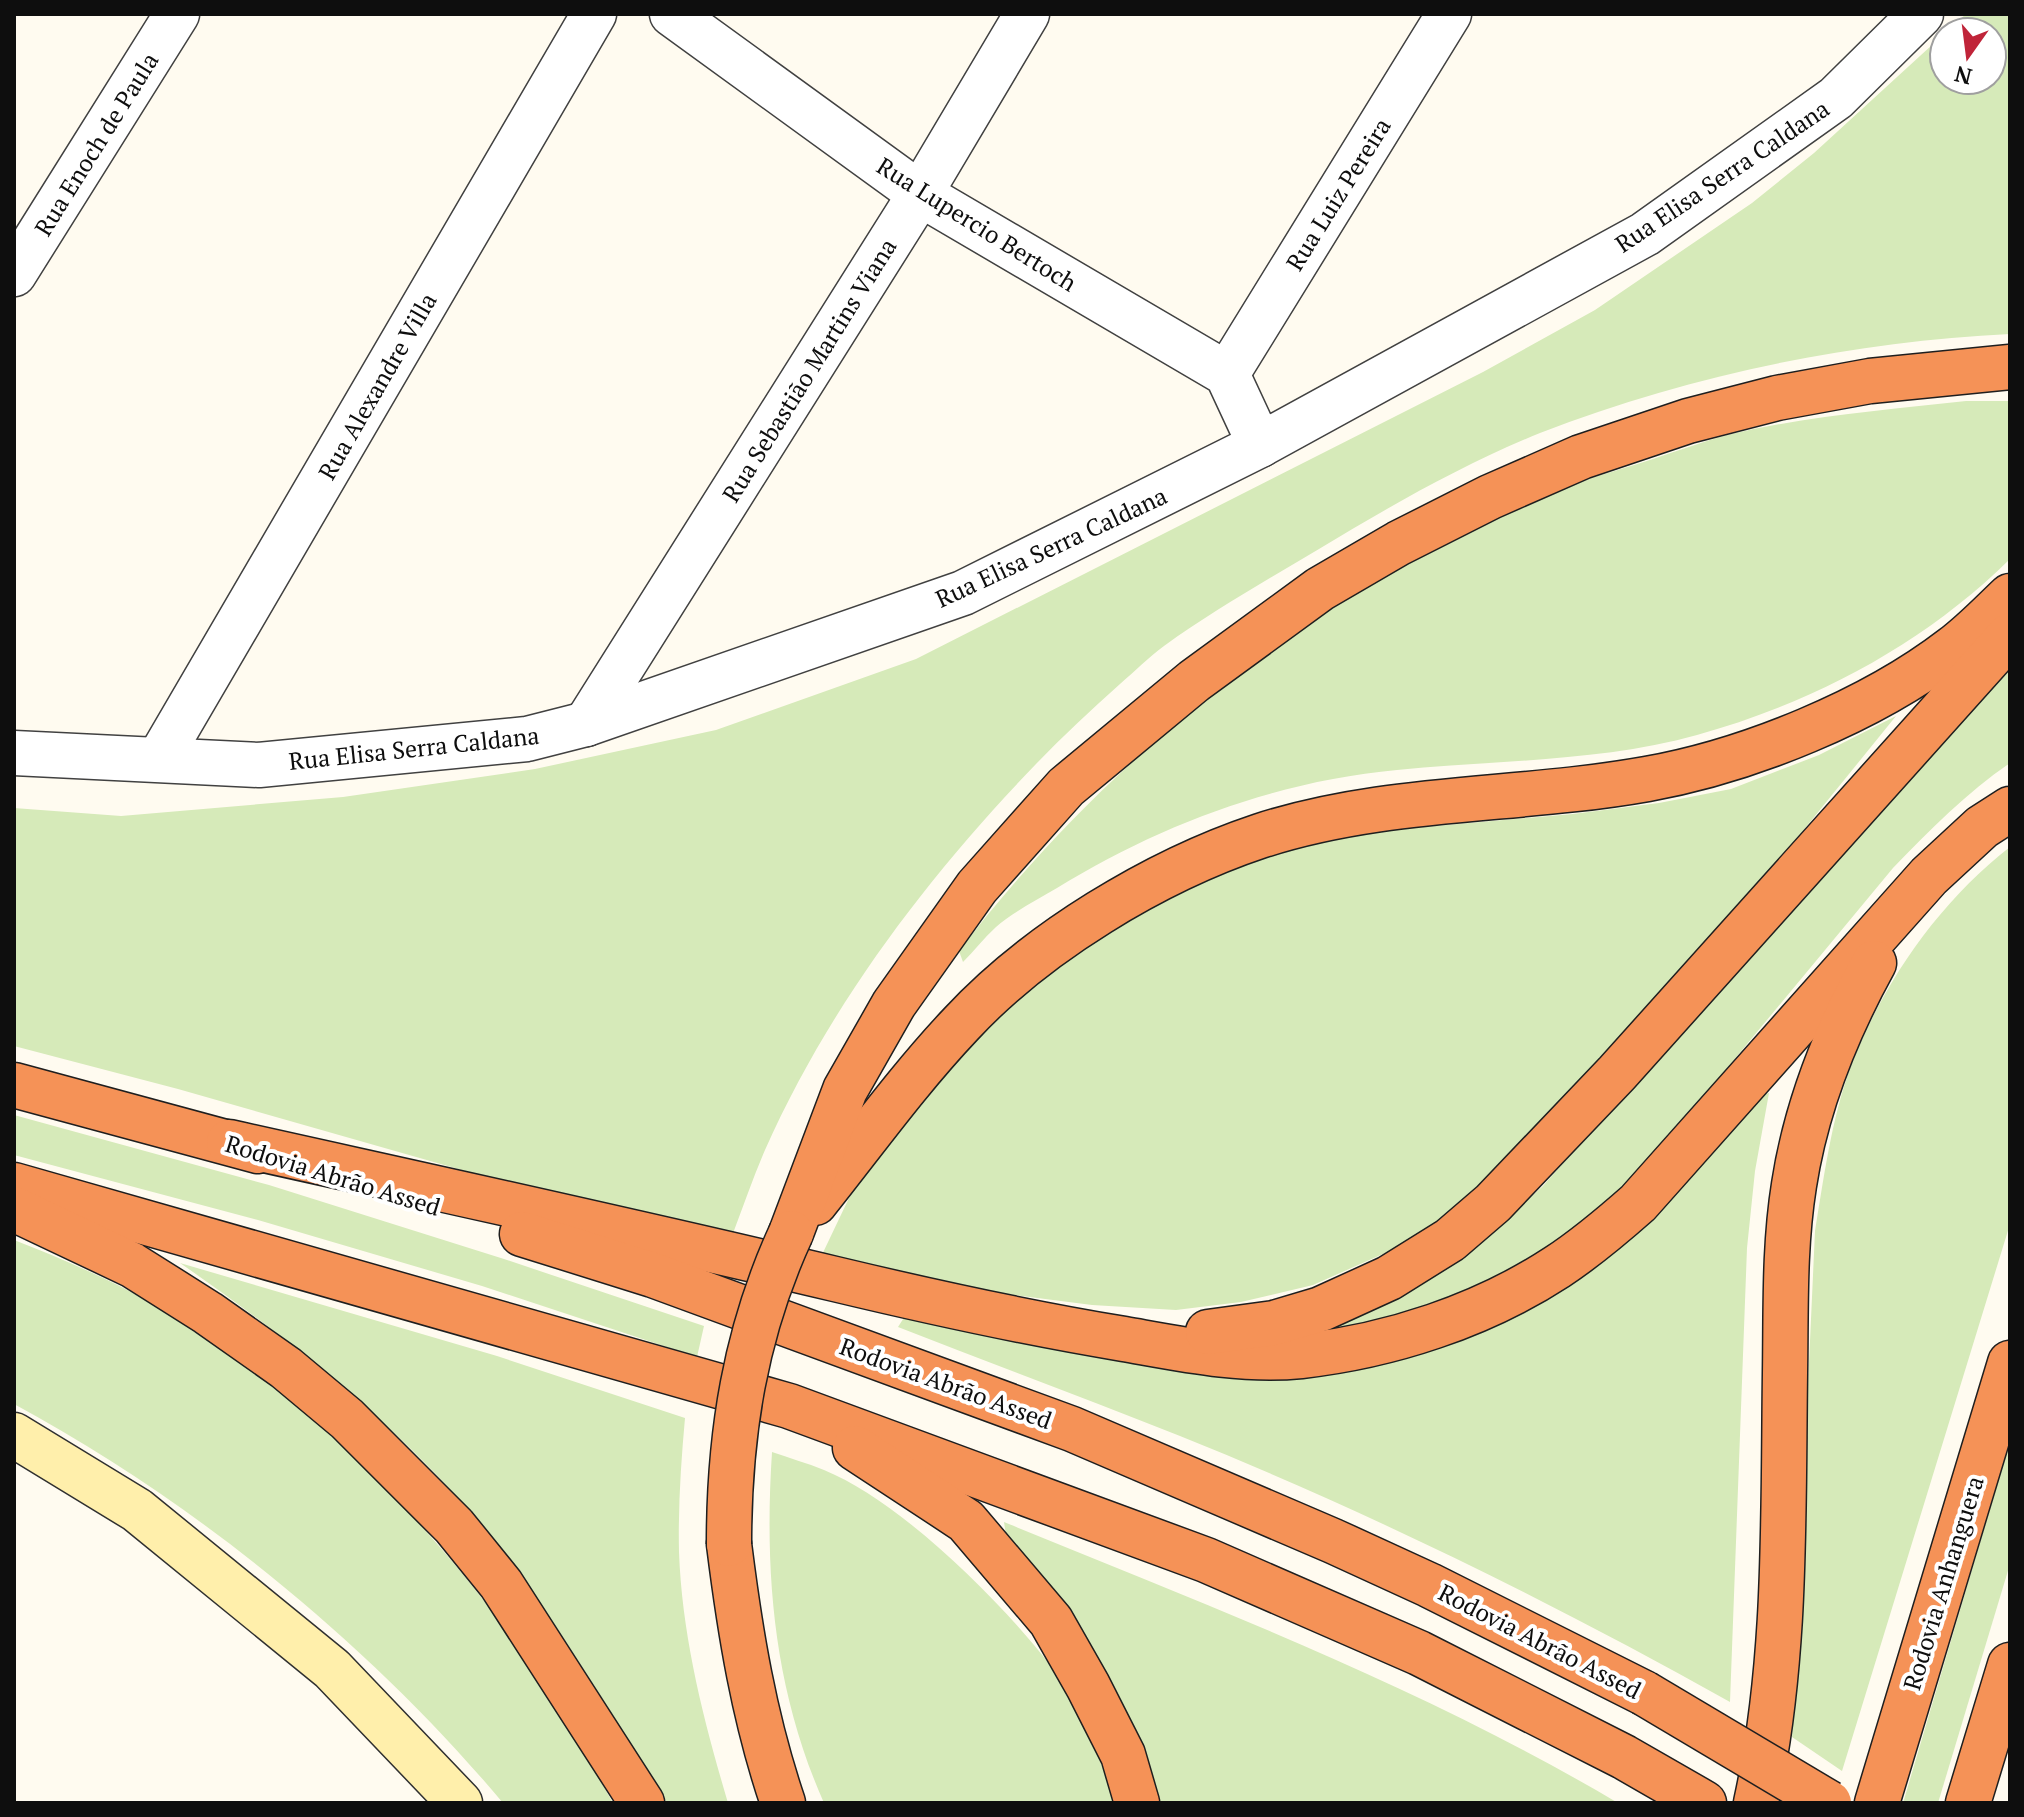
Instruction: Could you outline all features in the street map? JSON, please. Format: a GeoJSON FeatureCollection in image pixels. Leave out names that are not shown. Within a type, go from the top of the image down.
{"type":"FeatureCollection","features":[{"type":"Feature","properties":{"kind":"highway"},"geometry":{"type":"LineString","coordinates":[[783,1803],[764,1748],[754,1705],[729,1544],[729,1484],[742,1381],[775,1268],[845,1090],[894,1004],[977,887],[1066,787],[1194,681],[1320,589],[1399,543],[1490,497],[1581,457],[1688,421],[1777,398],[1870,381],[2008,368]]}},
{"type":"Feature","properties":{"kind":"highway"},"geometry":{"type":"LineString","coordinates":[[791,1233],[906,1088],[963,1022],[1031,961],[1103,911],[1177,870],[1259,837],[1385,807],[1646,779],[1720,763],[1784,740],[1900,682],[1953,648],[2010,596]]}},
{"type":"Feature","properties":{"kind":"highway"},"geometry":{"type":"LineString","coordinates":[[1118,1338],[1221,1331],[1274,1323],[1321,1309],[1389,1278],[1450,1240],[1493,1203],[1555,1140],[2010,635]]}},
{"type":"Feature","properties":{"kind":"highway"},"geometry":{"type":"LineString","coordinates":[[229,1142],[1026,1323],[1195,1352],[1299,1356],[1407,1334],[1463,1315],[1513,1292],[1586,1247],[1638,1203],[1919,887],[1982,827],[2010,809]]}},
{"type":"Feature","properties":{"kind":"highway"},"geometry":{"type":"LineString","coordinates":[[1756,1803],[1774,1704],[1780,1638],[1786,1312],[1794,1185],[1807,1124],[1841,1026],[1919,887]]}},
{"type":"Feature","properties":{"kind":"highway","name":"Rodovia Abrão Assed"},"geometry":{"type":"LineString","coordinates":[[14,1085],[229,1142],[653,1275],[1072,1429],[1429,1585],[1644,1693],[1829,1803]]}},
{"type":"Feature","properties":{"kind":"highway"},"geometry":{"type":"LineString","coordinates":[[14,1185],[789,1406],[1206,1560],[1419,1653],[1624,1757],[1704,1803]]}},
{"type":"Feature","properties":{"kind":"highway"},"geometry":{"type":"LineString","coordinates":[[14,1209],[144,1273],[208,1313],[286,1368],[347,1419],[454,1526],[501,1584],[642,1803]]}},
{"type":"Feature","properties":{"kind":"highway","name":"Rodovia Anhanguera"},"geometry":{"type":"LineString","coordinates":[[1877,1803],[2010,1363]]}},
{"type":"Feature","properties":{"kind":"highway"},"geometry":{"type":"LineString","coordinates":[[789,1406],[966,1521],[1008,1567],[1051,1621],[1088,1686],[1123,1755],[1137,1803]]}},
{"type":"Feature","properties":{"kind":"highway"},"geometry":{"type":"LineString","coordinates":[[1968,1803],[2010,1665]]}},
{"type":"Feature","properties":{"kind":"street","name":"Rua Enoch de Paula"},"geometry":{"type":"LineString","coordinates":[[14,274],[177,14]]}},
{"type":"Feature","properties":{"kind":"street","name":"Rua Alexandre Villa"},"geometry":{"type":"LineString","coordinates":[[159,759],[594,14]]}},
{"type":"Feature","properties":{"kind":"street","name":"Rua Lupercio Bertoch"},"geometry":{"type":"LineString","coordinates":[[672,14],[920,194],[1227,374]]}},
{"type":"Feature","properties":{"kind":"street","name":"Rua Sebastião Martins Viana"},"geometry":{"type":"LineString","coordinates":[[586,724],[920,194],[1027,14]]}},
{"type":"Feature","properties":{"kind":"street","name":"Rua Luiz Pereira"},"geometry":{"type":"LineString","coordinates":[[1227,374],[1449,14]]}},
{"type":"Feature","properties":{"kind":"street","name":"Rua Elisa Serra Caldana"},"geometry":{"type":"LineString","coordinates":[[14,753],[259,765],[527,739],[586,724],[963,593],[1260,445],[1645,234],[1836,98],[1921,14]]}},
{"type":"Feature","properties":{"kind":"street"},"geometry":{"type":"LineString","coordinates":[[1227,374],[1260,445]]}},
{"type":"Feature","properties":{"kind":"street"},"geometry":{"type":"LineString","coordinates":[[14,718],[75,757]]}},
{"type":"Feature","properties":{"kind":"street"},"geometry":{"type":"LineString","coordinates":[[14,1435],[137,1510],[332,1669],[460,1803]]}},
{"type":"Feature","properties":{"kind":"green space"},"geometry":{"type":"Polygon","coordinates":[[[2010,14],[2010,334],[1890,345],[1771,365],[1654,394],[1540,433],[1483,458],[1400,502],[1241,596],[1164,646],[1036,764],[957,852],[884,945],[850,994],[791,1097],[765,1150],[732,1236],[570,1201],[178,1089],[14,1046],[14,808],[121,816],[343,797],[535,769],[716,730],[916,659],[1483,372],[1595,310],[1752,203],[1814,153],[1928,49],[1928,96],[2008,96],[2008,16],[1964,16],[2010,14]]]}},
{"type":"Feature","properties":{"kind":"green space"},"geometry":{"type":"Polygon","coordinates":[[[1966,401],[2010,401],[2010,559],[1941,618],[1865,667],[1783,706],[1740,722],[1660,744],[1548,759],[1352,776],[1308,784],[1220,810],[1136,845],[1025,906],[996,927],[963,962],[959,951],[1021,876],[1087,805],[1159,739],[1234,677],[1314,620],[1397,569],[1483,524],[1572,485],[1718,438],[1816,418],[1966,401]]]}},
{"type":"Feature","properties":{"kind":"green space"},"geometry":{"type":"Polygon","coordinates":[[[2010,660],[2010,763],[1963,799],[1893,868],[1650,1161],[1604,1209],[1513,1272],[1409,1316],[1321,1331],[1498,1227],[1543,1186],[2010,660]]]}},
{"type":"Feature","properties":{"kind":"green space"},"geometry":{"type":"Polygon","coordinates":[[[1896,716],[1759,885],[1524,1155],[1428,1234],[1313,1285],[1241,1302],[1176,1310],[1092,1305],[976,1290],[819,1261],[849,1198],[882,1142],[934,1074],[1044,970],[1155,900],[1232,869],[1303,846],[1367,832],[1573,814],[1659,803],[1731,789],[1819,755],[1896,716]]]}},
{"type":"Feature","properties":{"kind":"green space"},"geometry":{"type":"Polygon","coordinates":[[[2010,847],[2010,1224],[1842,1771],[1792,1737],[1815,1231],[1826,1162],[1849,1072],[1885,994],[1941,914],[1962,890],[2010,847]]]}},
{"type":"Feature","properties":{"kind":"green space"},"geometry":{"type":"Polygon","coordinates":[[[1769,1093],[1755,1171],[1747,1248],[1730,1702],[1528,1594],[1390,1527],[1180,1436],[898,1327],[907,1313],[1427,1350],[1757,1096],[1769,1093]]]}},
{"type":"Feature","properties":{"kind":"green space"},"geometry":{"type":"Polygon","coordinates":[[[14,1115],[269,1185],[704,1326],[697,1357],[482,1286],[258,1220],[14,1155],[14,1115]]]}},
{"type":"Feature","properties":{"kind":"green space"},"geometry":{"type":"Polygon","coordinates":[[[14,1240],[116,1284],[190,1326],[264,1379],[361,1464],[449,1557],[489,1608],[562,1714],[613,1803],[503,1803],[397,1688],[277,1581],[148,1485],[14,1404],[14,1240]]]}},
{"type":"Feature","properties":{"kind":"green space"},"geometry":{"type":"Polygon","coordinates":[[[180,1263],[497,1356],[685,1418],[679,1518],[681,1584],[696,1679],[728,1803],[667,1803],[551,1619],[474,1516],[407,1445],[335,1380],[180,1263]]]}},
{"type":"Feature","properties":{"kind":"green space"},"geometry":{"type":"Polygon","coordinates":[[[2010,1441],[2010,1564],[1938,1803],[1903,1803],[2010,1441]]]}},
{"type":"Feature","properties":{"kind":"green space"},"geometry":{"type":"Polygon","coordinates":[[[772,1452],[824,1470],[884,1504],[916,1528],[977,1583],[1055,1672],[1094,1748],[1114,1803],[824,1803],[794,1718],[776,1631],[770,1543],[772,1452]]]}},
{"type":"Feature","properties":{"kind":"green space"},"geometry":{"type":"Polygon","coordinates":[[[1004,1522],[1239,1618],[1393,1686],[1544,1761],[1618,1803],[1152,1803],[1007,1542],[1004,1522]]]}}]}
